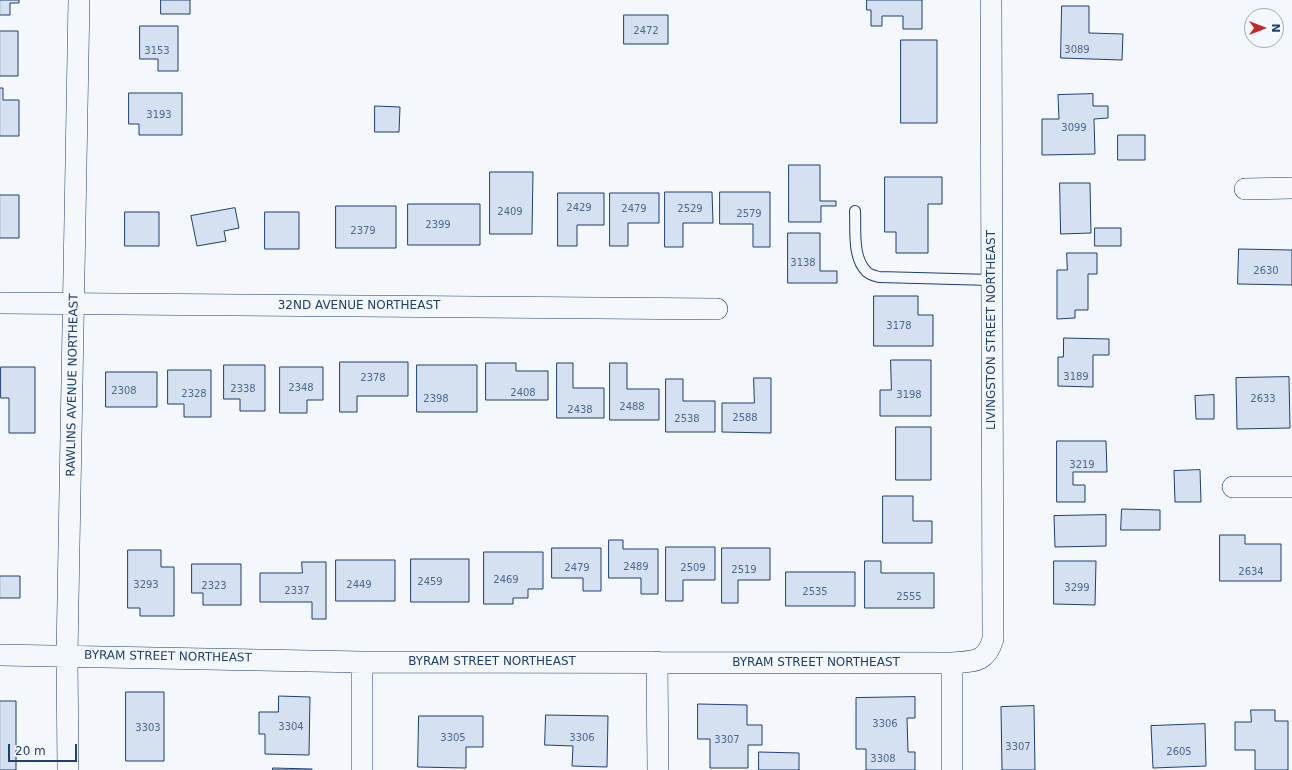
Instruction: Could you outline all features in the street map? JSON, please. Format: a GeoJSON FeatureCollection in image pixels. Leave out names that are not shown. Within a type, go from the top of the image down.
{"type":"FeatureCollection","features":[{"type":"Feature","properties":{"kind":"street","name":"RAWLINS AVENUE NORTHEAST"},"geometry":{"type":"LineString","coordinates":[[68,770],[67,655],[75,304],[79,0]]}},
{"type":"Feature","properties":{"kind":"street","name":"LIVINGSTON STREET NORTHEAST"},"geometry":{"type":"LineString","coordinates":[[983,658],[990,650],[993,639],[991,0]]}},
{"type":"Feature","properties":{"kind":"street"},"geometry":{"type":"LineString","coordinates":[[1245,189],[1292,188]]}},
{"type":"Feature","properties":{"kind":"street","name":"32ND AVENUE NORTHEAST"},"geometry":{"type":"LineString","coordinates":[[0,303],[717,309]]}},
{"type":"Feature","properties":{"kind":"street"},"geometry":{"type":"LineString","coordinates":[[1233,487],[1292,487]]}},
{"type":"Feature","properties":{"kind":"street","name":"BYRAM STREET NORTHEAST"},"geometry":{"type":"LineString","coordinates":[[0,655],[67,655],[362,662],[952,663],[975,661],[983,658]]}},
{"type":"Feature","properties":{"kind":"street"},"geometry":{"type":"LineString","coordinates":[[362,662],[362,770]]}},
{"type":"Feature","properties":{"kind":"street"},"geometry":{"type":"LineString","coordinates":[[657,662],[658,770]]}},
{"type":"Feature","properties":{"kind":"street"},"geometry":{"type":"LineString","coordinates":[[952,663],[952,770]]}},
{"type":"Feature","properties":{"kind":"lane"},"geometry":{"type":"LineString","coordinates":[[855,211],[856,244],[859,260],[868,273],[879,277],[992,280]]}},
{"type":"Feature","properties":{"kind":"building"},"geometry":{"type":"Polygon","coordinates":[[[0,0],[19,0],[19,3],[10,3],[10,15],[0,15],[0,0]]]}},
{"type":"Feature","properties":{"kind":"building"},"geometry":{"type":"Polygon","coordinates":[[[161,0],[190,0],[190,14],[161,14],[161,0]]]}},
{"type":"Feature","properties":{"kind":"building"},"geometry":{"type":"Polygon","coordinates":[[[867,0],[922,0],[922,29],[903,29],[903,16],[882,16],[882,26],[871,26],[871,10],[867,10],[867,0]]]}},
{"type":"Feature","properties":{"kind":"building"},"geometry":{"type":"Polygon","coordinates":[[[1062,6],[1089,6],[1089,33],[1123,34],[1122,60],[1061,58],[1062,6]]]}},
{"type":"Feature","properties":{"kind":"building"},"geometry":{"type":"Polygon","coordinates":[[[624,15],[668,15],[668,44],[624,44],[624,15]]]}},
{"type":"Feature","properties":{"kind":"building"},"geometry":{"type":"Polygon","coordinates":[[[140,26],[178,26],[178,71],[158,71],[158,59],[140,59],[140,26]]]}},
{"type":"Feature","properties":{"kind":"building"},"geometry":{"type":"Polygon","coordinates":[[[0,31],[18,31],[18,76],[0,76],[0,31]]]}},
{"type":"Feature","properties":{"kind":"building"},"geometry":{"type":"Polygon","coordinates":[[[901,40],[937,40],[937,123],[901,123],[901,40]]]}},
{"type":"Feature","properties":{"kind":"building"},"geometry":{"type":"Polygon","coordinates":[[[0,88],[3,88],[3,100],[19,100],[19,136],[0,136],[0,88]]]}},
{"type":"Feature","properties":{"kind":"building"},"geometry":{"type":"Polygon","coordinates":[[[129,93],[182,93],[182,135],[139,135],[139,124],[129,124],[129,93]]]}},
{"type":"Feature","properties":{"kind":"building"},"geometry":{"type":"Polygon","coordinates":[[[1093,94],[1093,106],[1108,106],[1108,118],[1094,119],[1095,154],[1042,155],[1042,119],[1059,119],[1058,95],[1093,94]]]}},
{"type":"Feature","properties":{"kind":"building"},"geometry":{"type":"Polygon","coordinates":[[[375,106],[400,107],[399,132],[375,132],[375,106]]]}},
{"type":"Feature","properties":{"kind":"building"},"geometry":{"type":"Polygon","coordinates":[[[1118,135],[1145,135],[1145,160],[1118,160],[1118,135]]]}},
{"type":"Feature","properties":{"kind":"building"},"geometry":{"type":"Polygon","coordinates":[[[789,165],[820,165],[820,201],[836,201],[836,206],[821,206],[821,222],[789,222],[789,165]]]}},
{"type":"Feature","properties":{"kind":"building"},"geometry":{"type":"Polygon","coordinates":[[[490,172],[533,172],[532,234],[490,234],[490,172]]]}},
{"type":"Feature","properties":{"kind":"building"},"geometry":{"type":"Polygon","coordinates":[[[885,177],[942,177],[942,204],[928,204],[928,253],[896,253],[896,232],[885,232],[885,177]]]}},
{"type":"Feature","properties":{"kind":"building"},"geometry":{"type":"Polygon","coordinates":[[[1060,183],[1090,183],[1091,233],[1061,234],[1060,183]]]}},
{"type":"Feature","properties":{"kind":"building"},"geometry":{"type":"Polygon","coordinates":[[[665,192],[712,192],[713,223],[683,223],[683,247],[665,247],[665,192]]]}},
{"type":"Feature","properties":{"kind":"building"},"geometry":{"type":"Polygon","coordinates":[[[720,192],[770,192],[770,247],[753,247],[753,224],[720,224],[720,192]]]}},
{"type":"Feature","properties":{"kind":"building"},"geometry":{"type":"Polygon","coordinates":[[[558,193],[604,193],[604,225],[577,225],[577,246],[558,246],[558,193]]]}},
{"type":"Feature","properties":{"kind":"building"},"geometry":{"type":"Polygon","coordinates":[[[610,193],[659,193],[659,223],[628,223],[628,246],[610,246],[610,193]]]}},
{"type":"Feature","properties":{"kind":"building"},"geometry":{"type":"Polygon","coordinates":[[[0,195],[19,195],[19,238],[0,238],[0,195]]]}},
{"type":"Feature","properties":{"kind":"building"},"geometry":{"type":"Polygon","coordinates":[[[408,204],[480,204],[480,245],[408,245],[408,204]]]}},
{"type":"Feature","properties":{"kind":"building"},"geometry":{"type":"Polygon","coordinates":[[[336,206],[396,206],[396,248],[336,248],[336,206]]]}},
{"type":"Feature","properties":{"kind":"building"},"geometry":{"type":"Polygon","coordinates":[[[235,208],[239,228],[224,231],[226,241],[197,246],[191,216],[235,208]]]}},
{"type":"Feature","properties":{"kind":"building"},"geometry":{"type":"Polygon","coordinates":[[[125,212],[159,212],[159,246],[125,246],[125,212]]]}},
{"type":"Feature","properties":{"kind":"building"},"geometry":{"type":"Polygon","coordinates":[[[265,212],[299,212],[299,249],[265,249],[265,212]]]}},
{"type":"Feature","properties":{"kind":"building"},"geometry":{"type":"Polygon","coordinates":[[[1095,228],[1121,228],[1121,246],[1095,246],[1095,228]]]}},
{"type":"Feature","properties":{"kind":"building"},"geometry":{"type":"Polygon","coordinates":[[[788,233],[820,233],[820,271],[837,271],[837,283],[788,283],[788,233]]]}},
{"type":"Feature","properties":{"kind":"building"},"geometry":{"type":"Polygon","coordinates":[[[1239,249],[1292,250],[1292,285],[1238,284],[1239,249]]]}},
{"type":"Feature","properties":{"kind":"building"},"geometry":{"type":"Polygon","coordinates":[[[1067,253],[1097,253],[1097,274],[1088,274],[1088,310],[1075,310],[1075,318],[1057,319],[1057,270],[1067,270],[1067,253]]]}},
{"type":"Feature","properties":{"kind":"building"},"geometry":{"type":"Polygon","coordinates":[[[874,296],[918,296],[918,315],[933,315],[933,346],[874,346],[874,296]]]}},
{"type":"Feature","properties":{"kind":"building"},"geometry":{"type":"Polygon","coordinates":[[[1064,338],[1109,339],[1109,355],[1093,355],[1093,387],[1058,386],[1058,357],[1063,357],[1064,338]]]}},
{"type":"Feature","properties":{"kind":"building"},"geometry":{"type":"Polygon","coordinates":[[[891,360],[931,360],[931,416],[880,416],[880,390],[891,390],[891,360]]]}},
{"type":"Feature","properties":{"kind":"building"},"geometry":{"type":"Polygon","coordinates":[[[340,362],[408,362],[408,396],[357,396],[357,412],[340,412],[340,362]]]}},
{"type":"Feature","properties":{"kind":"building"},"geometry":{"type":"Polygon","coordinates":[[[486,363],[516,363],[516,371],[548,371],[548,400],[486,400],[486,363]]]}},
{"type":"Feature","properties":{"kind":"building"},"geometry":{"type":"Polygon","coordinates":[[[557,363],[573,363],[573,388],[604,388],[604,418],[557,418],[557,363]]]}},
{"type":"Feature","properties":{"kind":"building"},"geometry":{"type":"Polygon","coordinates":[[[610,363],[627,363],[627,389],[659,389],[659,420],[610,420],[610,363]]]}},
{"type":"Feature","properties":{"kind":"building"},"geometry":{"type":"Polygon","coordinates":[[[224,365],[265,365],[265,411],[240,411],[240,399],[224,399],[224,365]]]}},
{"type":"Feature","properties":{"kind":"building"},"geometry":{"type":"Polygon","coordinates":[[[417,365],[477,365],[477,412],[417,412],[417,365]]]}},
{"type":"Feature","properties":{"kind":"building"},"geometry":{"type":"Polygon","coordinates":[[[1,367],[35,367],[35,433],[9,433],[9,398],[1,398],[1,367]]]}},
{"type":"Feature","properties":{"kind":"building"},"geometry":{"type":"Polygon","coordinates":[[[280,367],[323,367],[323,400],[307,400],[307,413],[280,413],[280,367]]]}},
{"type":"Feature","properties":{"kind":"building"},"geometry":{"type":"Polygon","coordinates":[[[168,370],[211,370],[211,417],[184,417],[184,404],[168,404],[168,370]]]}},
{"type":"Feature","properties":{"kind":"building"},"geometry":{"type":"Polygon","coordinates":[[[106,372],[157,372],[157,407],[106,407],[106,372]]]}},
{"type":"Feature","properties":{"kind":"building"},"geometry":{"type":"Polygon","coordinates":[[[1289,377],[1290,428],[1237,429],[1236,378],[1289,377]]]}},
{"type":"Feature","properties":{"kind":"building"},"geometry":{"type":"Polygon","coordinates":[[[754,378],[771,378],[771,433],[722,432],[722,403],[754,403],[754,378]]]}},
{"type":"Feature","properties":{"kind":"building"},"geometry":{"type":"Polygon","coordinates":[[[666,379],[683,379],[683,401],[715,401],[715,432],[666,432],[666,379]]]}},
{"type":"Feature","properties":{"kind":"building"},"geometry":{"type":"Polygon","coordinates":[[[1214,395],[1214,419],[1196,419],[1195,396],[1214,395]]]}},
{"type":"Feature","properties":{"kind":"building"},"geometry":{"type":"Polygon","coordinates":[[[896,427],[931,427],[931,480],[896,480],[896,427]]]}},
{"type":"Feature","properties":{"kind":"building"},"geometry":{"type":"Polygon","coordinates":[[[1057,441],[1106,441],[1107,472],[1073,472],[1073,485],[1085,485],[1085,502],[1057,502],[1057,441]]]}},
{"type":"Feature","properties":{"kind":"building"},"geometry":{"type":"Polygon","coordinates":[[[1200,470],[1201,502],[1175,502],[1174,471],[1200,470]]]}},
{"type":"Feature","properties":{"kind":"building"},"geometry":{"type":"Polygon","coordinates":[[[883,496],[913,496],[913,521],[932,521],[932,543],[883,543],[883,496]]]}},
{"type":"Feature","properties":{"kind":"building"},"geometry":{"type":"Polygon","coordinates":[[[1122,509],[1160,510],[1160,530],[1121,530],[1122,509]]]}},
{"type":"Feature","properties":{"kind":"building"},"geometry":{"type":"Polygon","coordinates":[[[1106,515],[1106,546],[1055,547],[1054,516],[1106,515]]]}},
{"type":"Feature","properties":{"kind":"building"},"geometry":{"type":"Polygon","coordinates":[[[1220,535],[1245,535],[1245,544],[1281,544],[1281,581],[1220,581],[1220,535]]]}},
{"type":"Feature","properties":{"kind":"building"},"geometry":{"type":"Polygon","coordinates":[[[609,540],[623,540],[623,549],[658,549],[658,594],[641,594],[641,578],[609,578],[609,540]]]}},
{"type":"Feature","properties":{"kind":"building"},"geometry":{"type":"Polygon","coordinates":[[[666,547],[715,547],[715,580],[683,580],[683,601],[666,601],[666,547]]]}},
{"type":"Feature","properties":{"kind":"building"},"geometry":{"type":"Polygon","coordinates":[[[552,548],[601,548],[601,591],[583,591],[583,578],[552,578],[552,548]]]}},
{"type":"Feature","properties":{"kind":"building"},"geometry":{"type":"Polygon","coordinates":[[[722,548],[770,548],[770,580],[738,580],[738,603],[722,603],[722,548]]]}},
{"type":"Feature","properties":{"kind":"building"},"geometry":{"type":"Polygon","coordinates":[[[128,550],[161,550],[161,567],[174,567],[174,616],[140,616],[140,608],[128,608],[128,550]]]}},
{"type":"Feature","properties":{"kind":"building"},"geometry":{"type":"Polygon","coordinates":[[[484,552],[543,552],[543,589],[528,589],[528,598],[513,598],[513,604],[484,604],[484,552]]]}},
{"type":"Feature","properties":{"kind":"building"},"geometry":{"type":"Polygon","coordinates":[[[411,559],[469,559],[469,602],[411,602],[411,559]]]}},
{"type":"Feature","properties":{"kind":"building"},"geometry":{"type":"Polygon","coordinates":[[[336,560],[395,560],[395,601],[336,601],[336,560]]]}},
{"type":"Feature","properties":{"kind":"building"},"geometry":{"type":"Polygon","coordinates":[[[865,561],[881,561],[881,573],[934,573],[934,608],[865,608],[865,561]]]}},
{"type":"Feature","properties":{"kind":"building"},"geometry":{"type":"Polygon","coordinates":[[[1054,561],[1096,561],[1095,605],[1054,604],[1054,561]]]}},
{"type":"Feature","properties":{"kind":"building"},"geometry":{"type":"Polygon","coordinates":[[[302,562],[326,562],[326,619],[312,619],[312,602],[260,602],[260,573],[302,573],[302,562]]]}},
{"type":"Feature","properties":{"kind":"building"},"geometry":{"type":"Polygon","coordinates":[[[192,564],[241,564],[241,605],[203,605],[203,593],[192,593],[192,564]]]}},
{"type":"Feature","properties":{"kind":"building"},"geometry":{"type":"Polygon","coordinates":[[[786,572],[855,572],[855,606],[786,606],[786,572]]]}},
{"type":"Feature","properties":{"kind":"building"},"geometry":{"type":"Polygon","coordinates":[[[0,576],[20,576],[20,598],[0,598],[0,576]]]}},
{"type":"Feature","properties":{"kind":"building"},"geometry":{"type":"Polygon","coordinates":[[[126,692],[164,692],[164,761],[126,761],[126,692]]]}},
{"type":"Feature","properties":{"kind":"building"},"geometry":{"type":"Polygon","coordinates":[[[279,696],[310,697],[309,755],[265,754],[265,734],[259,734],[259,712],[278,712],[279,696]]]}},
{"type":"Feature","properties":{"kind":"building"},"geometry":{"type":"Polygon","coordinates":[[[915,697],[915,718],[907,718],[908,752],[915,752],[915,770],[866,770],[866,749],[856,749],[856,698],[915,697]]]}},
{"type":"Feature","properties":{"kind":"building"},"geometry":{"type":"Polygon","coordinates":[[[0,701],[16,701],[16,770],[0,770],[0,701]]]}},
{"type":"Feature","properties":{"kind":"building"},"geometry":{"type":"Polygon","coordinates":[[[698,704],[747,705],[747,725],[762,725],[762,745],[748,745],[748,768],[710,768],[710,739],[698,739],[698,704]]]}},
{"type":"Feature","properties":{"kind":"building"},"geometry":{"type":"Polygon","coordinates":[[[1034,706],[1035,770],[1002,770],[1001,707],[1034,706]]]}},
{"type":"Feature","properties":{"kind":"building"},"geometry":{"type":"Polygon","coordinates":[[[1251,710],[1275,710],[1275,721],[1288,721],[1288,770],[1255,770],[1255,750],[1235,750],[1235,722],[1251,722],[1251,710]]]}},
{"type":"Feature","properties":{"kind":"building"},"geometry":{"type":"Polygon","coordinates":[[[546,715],[608,716],[607,767],[572,766],[573,746],[545,745],[546,715]]]}},
{"type":"Feature","properties":{"kind":"building"},"geometry":{"type":"Polygon","coordinates":[[[419,716],[483,716],[483,747],[466,747],[466,768],[418,767],[419,716]]]}},
{"type":"Feature","properties":{"kind":"building"},"geometry":{"type":"Polygon","coordinates":[[[1205,724],[1206,766],[1153,768],[1151,726],[1205,724]]]}},
{"type":"Feature","properties":{"kind":"building"},"geometry":{"type":"Polygon","coordinates":[[[759,752],[799,753],[799,770],[759,770],[759,752]]]}},
{"type":"Feature","properties":{"kind":"building"},"geometry":{"type":"Polygon","coordinates":[[[273,768],[312,769],[312,770],[273,770],[273,768]]]}}]}
